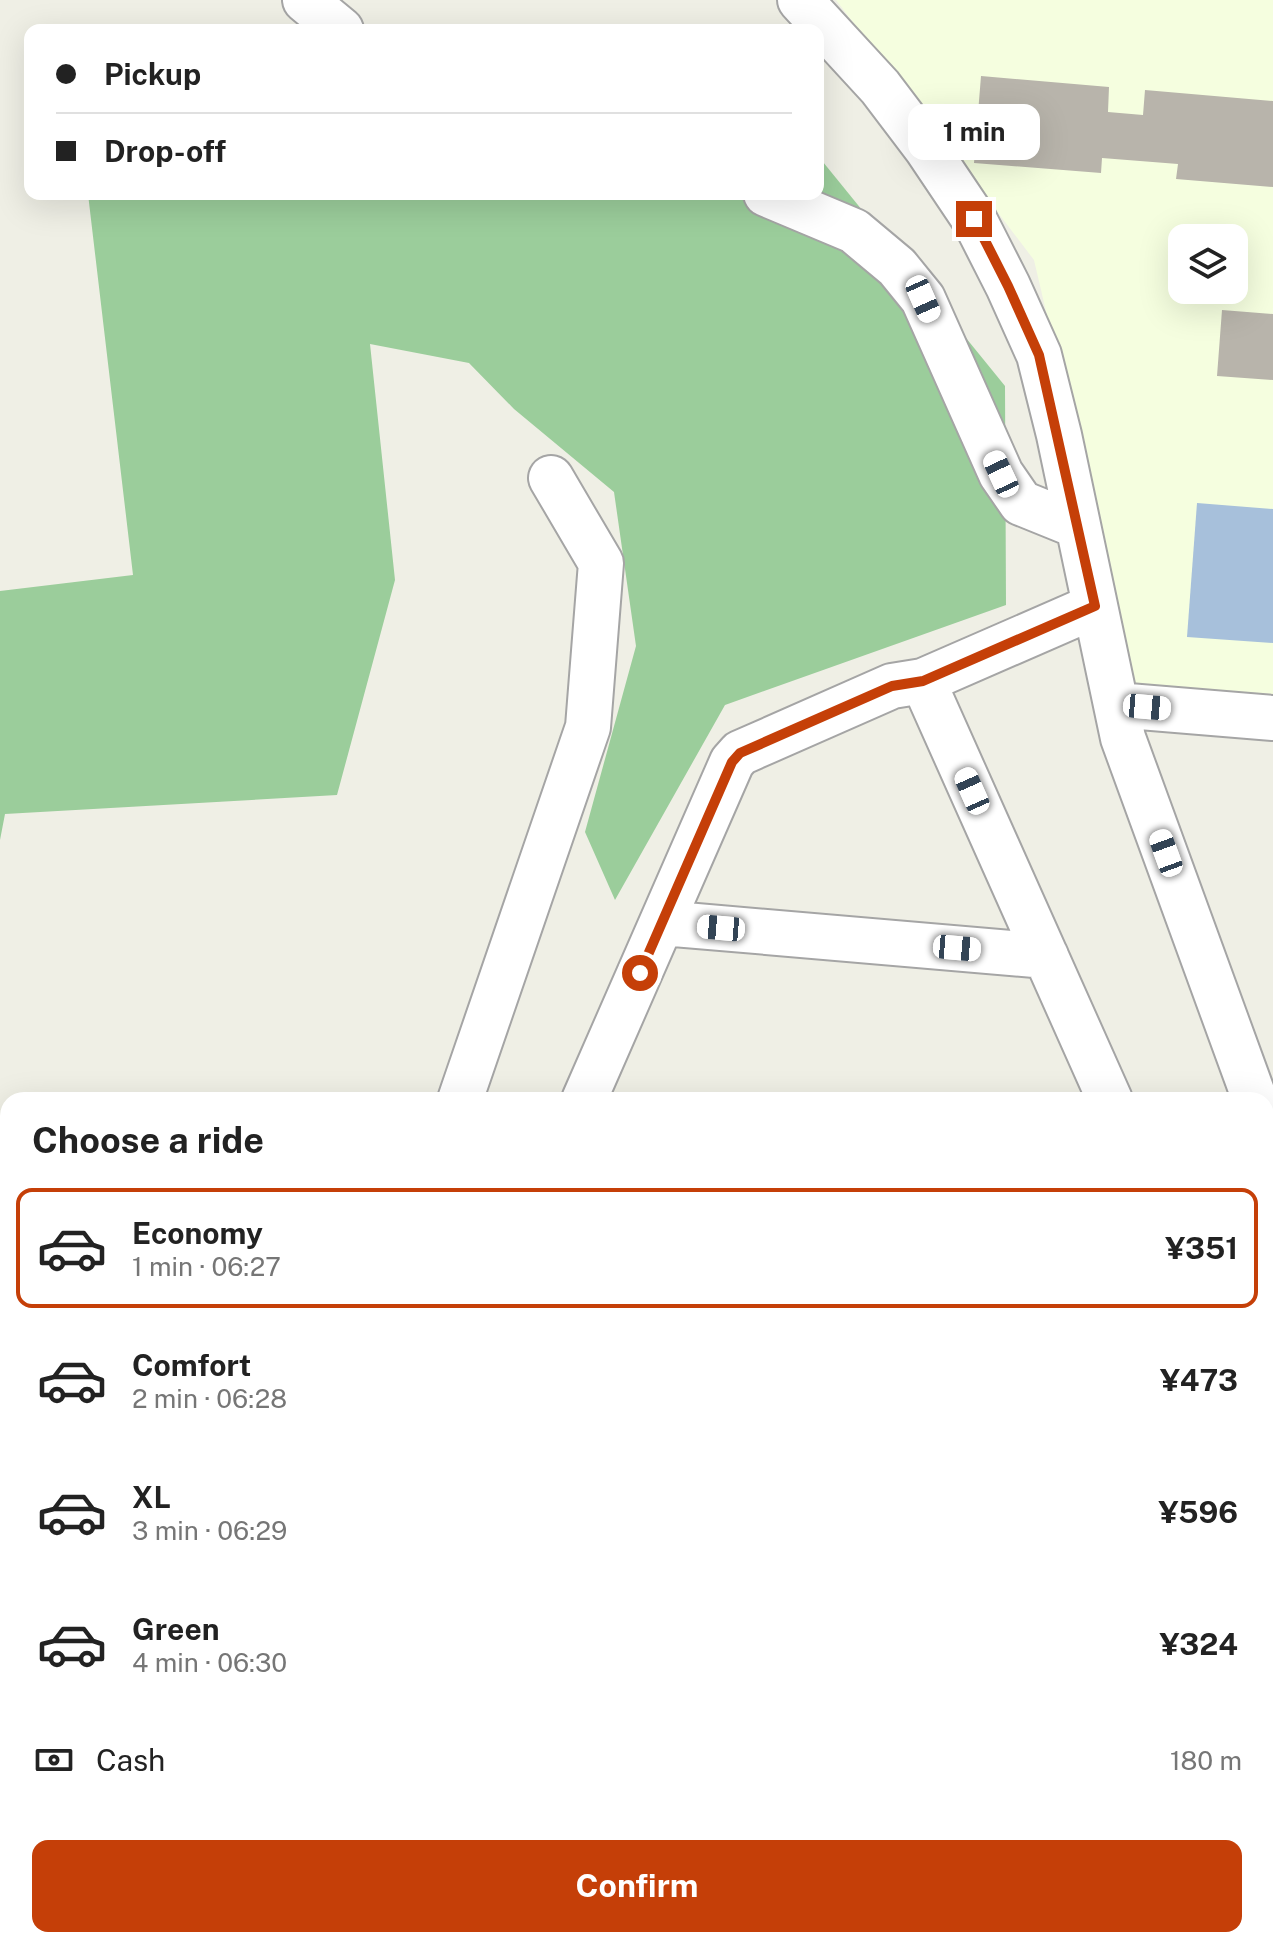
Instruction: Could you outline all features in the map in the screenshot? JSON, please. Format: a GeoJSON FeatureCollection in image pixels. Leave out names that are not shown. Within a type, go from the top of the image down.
{"type":"FeatureCollection","features":[{"type":"Feature","properties":{"kind":"street"},"geometry":{"type":"LineString","coordinates":[[800,0],[822,24]]}},
{"type":"Feature","properties":{"kind":"street"},"geometry":{"type":"LineString","coordinates":[[824,26],[880,87],[974,219],[1039,355],[1123,738],[1252,1092]]}},
{"type":"Feature","properties":{"kind":"street"},"geometry":{"type":"LineString","coordinates":[[780,200],[854,231],[897,267],[923,299],[1001,474],[1021,503],[1078,526]]}},
{"type":"Feature","properties":{"kind":"street"},"geometry":{"type":"LineString","coordinates":[[463,1092],[588,727],[601,563],[551,478]]}},
{"type":"Feature","properties":{"kind":"street"},"geometry":{"type":"LineString","coordinates":[[588,1092],[732,762],[740,753],[892,686],[923,681],[1095,606]]}},
{"type":"Feature","properties":{"kind":"street"},"geometry":{"type":"LineString","coordinates":[[923,681],[1106,1092]]}},
{"type":"Feature","properties":{"kind":"street"},"geometry":{"type":"LineString","coordinates":[[1116,705],[1273,718]]}},
{"type":"Feature","properties":{"kind":"street"},"geometry":{"type":"LineString","coordinates":[[662,923],[1046,956]]}},
{"type":"Feature","properties":{"kind":"shaded area"},"geometry":{"type":"Polygon","coordinates":[[[836,0],[1273,0],[1273,694],[1133,684],[1034,260],[836,0]]]}},
{"type":"Feature","properties":{"kind":"green space"},"geometry":{"type":"Polygon","coordinates":[[[824,163],[1005,386],[1006,605],[725,705],[615,900],[585,832],[636,646],[614,492],[514,409],[469,363],[370,344],[395,580],[337,795],[5,814],[0,840],[0,591],[133,575],[89,200],[824,200],[824,163]]]}},
{"type":"Feature","properties":{"kind":"water"},"geometry":{"type":"Polygon","coordinates":[[[1197,503],[1273,509],[1273,643],[1187,637],[1197,503]]]}},
{"type":"Feature","properties":{"kind":"building"},"geometry":{"type":"Polygon","coordinates":[[[981,76],[1109,87],[1108,112],[1143,115],[1145,90],[1273,101],[1273,187],[1176,179],[1178,164],[1102,158],[1101,173],[974,163],[981,76]]]}},
{"type":"Feature","properties":{"kind":"building"},"geometry":{"type":"Polygon","coordinates":[[[1222,310],[1273,314],[1273,380],[1217,376],[1222,310]]]}},
{"type":"Feature","properties":{"kind":"route"},"geometry":{"type":"LineString","coordinates":[[640,973],[732,762],[740,753],[892,686],[923,681],[1095,606],[1039,355],[974,219]]}}]}
